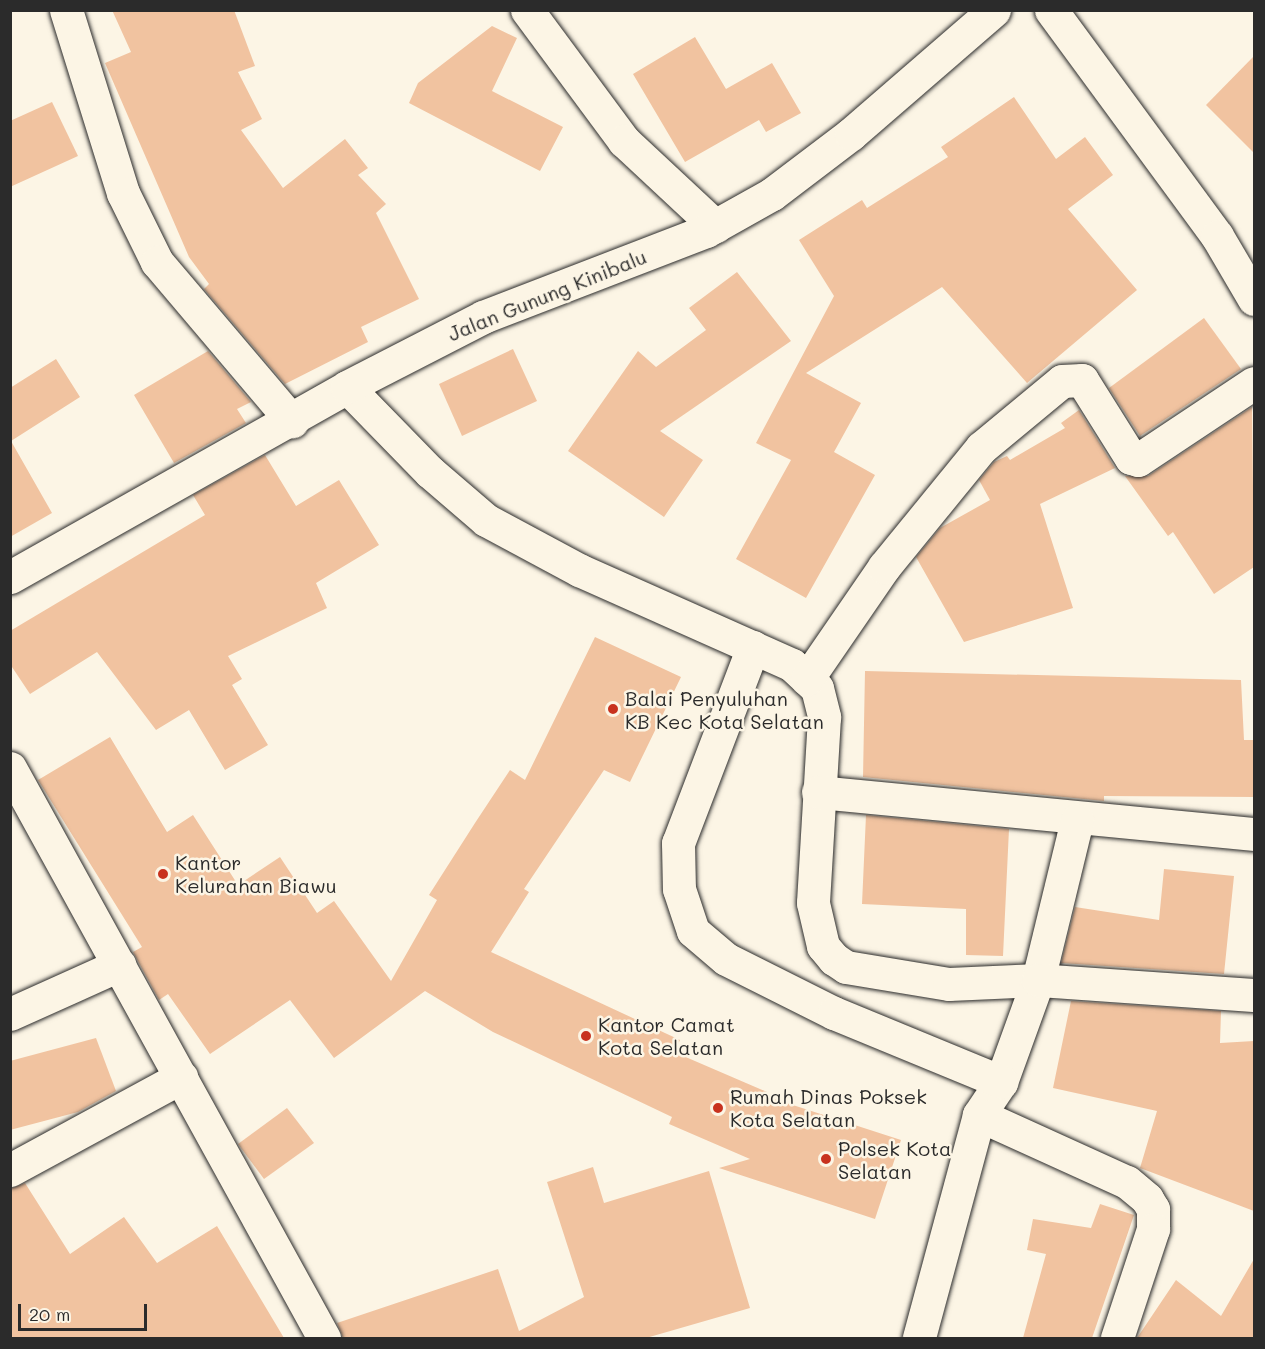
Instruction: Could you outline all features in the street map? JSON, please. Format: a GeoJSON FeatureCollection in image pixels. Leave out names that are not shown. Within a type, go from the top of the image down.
{"type":"FeatureCollection","features":[{"type":"Feature","properties":{"kind":"street"},"geometry":{"type":"LineString","coordinates":[[66,10],[123,193],[157,262],[292,421]]}},
{"type":"Feature","properties":{"kind":"street"},"geometry":{"type":"LineString","coordinates":[[527,10],[624,141],[715,226]]}},
{"type":"Feature","properties":{"kind":"street","name":"Jalan Gunung Kinibalu"},"geometry":{"type":"LineString","coordinates":[[10,577],[292,421],[347,387],[483,317],[715,226],[816,163],[994,10]]}},
{"type":"Feature","properties":{"kind":"street"},"geometry":{"type":"LineString","coordinates":[[1051,10],[1217,236],[1254,299]]}},
{"type":"Feature","properties":{"kind":"street"},"geometry":{"type":"LineString","coordinates":[[807,679],[884,567],[981,448],[1062,381],[1082,380],[1131,458],[1138,460],[1254,383]]}},
{"type":"Feature","properties":{"kind":"street"},"geometry":{"type":"LineString","coordinates":[[347,387],[430,472],[486,520],[579,570],[753,647],[807,679],[817,688],[824,717],[813,903],[823,946],[846,968],[949,984],[1038,980],[1254,995]]}},
{"type":"Feature","properties":{"kind":"street"},"geometry":{"type":"LineString","coordinates":[[753,647],[678,843],[679,889],[693,931],[726,959],[834,1013],[1001,1082]]}},
{"type":"Feature","properties":{"kind":"street"},"geometry":{"type":"LineString","coordinates":[[10,768],[324,1338]]}},
{"type":"Feature","properties":{"kind":"street"},"geometry":{"type":"LineString","coordinates":[[818,792],[1077,819],[1254,834]]}},
{"type":"Feature","properties":{"kind":"street"},"geometry":{"type":"LineString","coordinates":[[919,1338],[979,1115],[1001,1082],[1038,980],[1077,819]]}},
{"type":"Feature","properties":{"kind":"street"},"geometry":{"type":"LineString","coordinates":[[10,1014],[119,965]]}},
{"type":"Feature","properties":{"kind":"street"},"geometry":{"type":"LineString","coordinates":[[10,1170],[181,1077]]}},
{"type":"Feature","properties":{"kind":"street"},"geometry":{"type":"LineString","coordinates":[[979,1115],[1127,1182],[1147,1199],[1153,1209],[1153,1229],[1117,1338]]}},
{"type":"Feature","properties":{"kind":"building"},"geometry":{"type":"Polygon","coordinates":[[[112,10],[234,10],[255,66],[238,72],[262,119],[241,130],[283,188],[345,139],[368,168],[358,175],[386,204],[376,213],[419,299],[361,327],[368,342],[285,384],[204,289],[209,284],[189,257],[105,63],[131,52],[112,10]]]}},
{"type":"Feature","properties":{"kind":"building"},"geometry":{"type":"Polygon","coordinates":[[[492,26],[517,38],[492,91],[563,127],[540,171],[409,103],[418,83],[492,26]]]}},
{"type":"Feature","properties":{"kind":"building"},"geometry":{"type":"Polygon","coordinates":[[[695,37],[726,89],[772,63],[801,113],[766,132],[759,120],[685,162],[633,74],[695,37]]]}},
{"type":"Feature","properties":{"kind":"building"},"geometry":{"type":"Polygon","coordinates":[[[1254,56],[1254,153],[1206,105],[1254,56]]]}},
{"type":"Feature","properties":{"kind":"building"},"geometry":{"type":"Polygon","coordinates":[[[1014,97],[1056,159],[1085,137],[1113,175],[1068,209],[1137,290],[1027,383],[942,287],[806,373],[861,403],[834,452],[875,475],[806,598],[736,559],[791,460],[756,443],[834,296],[799,240],[862,200],[867,208],[948,157],[941,147],[1014,97]]]}},
{"type":"Feature","properties":{"kind":"building"},"geometry":{"type":"Polygon","coordinates":[[[52,102],[78,156],[10,187],[10,121],[52,102]]]}},
{"type":"Feature","properties":{"kind":"building"},"geometry":{"type":"Polygon","coordinates":[[[737,272],[791,341],[660,431],[703,460],[664,517],[568,451],[638,351],[656,367],[706,330],[689,308],[737,272]]]}},
{"type":"Feature","properties":{"kind":"building"},"geometry":{"type":"Polygon","coordinates":[[[1204,318],[1241,369],[1140,436],[1109,388],[1204,318]]]}},
{"type":"Feature","properties":{"kind":"building"},"geometry":{"type":"Polygon","coordinates":[[[513,349],[537,401],[462,436],[439,384],[513,349]]]}},
{"type":"Feature","properties":{"kind":"building"},"geometry":{"type":"Polygon","coordinates":[[[208,351],[251,402],[237,409],[246,423],[174,463],[134,395],[208,351]]]}},
{"type":"Feature","properties":{"kind":"building"},"geometry":{"type":"Polygon","coordinates":[[[56,359],[80,397],[11,441],[52,513],[10,537],[10,388],[56,359]]]}},
{"type":"Feature","properties":{"kind":"building"},"geometry":{"type":"Polygon","coordinates":[[[1252,407],[1254,567],[1214,594],[1173,532],[1168,536],[1125,476],[1148,476],[1252,407]]]}},
{"type":"Feature","properties":{"kind":"building"},"geometry":{"type":"Polygon","coordinates":[[[1079,410],[1115,468],[1040,504],[1073,608],[964,642],[916,557],[940,528],[990,500],[979,480],[994,462],[1007,456],[1010,460],[1065,428],[1061,423],[1079,410]]]}},
{"type":"Feature","properties":{"kind":"building"},"geometry":{"type":"Polygon","coordinates":[[[265,455],[296,506],[339,480],[379,545],[316,583],[327,608],[228,656],[242,679],[232,685],[268,745],[225,770],[189,710],[156,730],[97,652],[30,694],[10,664],[10,631],[205,515],[193,495],[265,455]]]}},
{"type":"Feature","properties":{"kind":"building"},"geometry":{"type":"Polygon","coordinates":[[[595,637],[681,677],[630,782],[604,770],[524,889],[529,892],[491,952],[680,1040],[674,1052],[767,1092],[765,1096],[901,1140],[875,1219],[719,1168],[750,1159],[669,1124],[672,1117],[493,1032],[425,991],[334,1058],[290,1000],[210,1054],[168,994],[159,1000],[133,952],[142,947],[38,780],[110,737],[167,832],[193,815],[238,885],[280,857],[317,913],[334,901],[391,981],[437,900],[429,895],[510,770],[525,780],[595,637]]]}},
{"type":"Feature","properties":{"kind":"building"},"geometry":{"type":"Polygon","coordinates":[[[865,671],[1241,680],[1244,740],[1254,740],[1254,797],[1104,796],[1104,801],[863,777],[865,671]]]}},
{"type":"Feature","properties":{"kind":"building"},"geometry":{"type":"Polygon","coordinates":[[[866,815],[1009,829],[1003,956],[966,955],[966,909],[862,904],[866,815]]]}},
{"type":"Feature","properties":{"kind":"building"},"geometry":{"type":"Polygon","coordinates":[[[1164,869],[1234,876],[1224,974],[1061,963],[1075,907],[1159,920],[1164,869]]]}},
{"type":"Feature","properties":{"kind":"building"},"geometry":{"type":"Polygon","coordinates":[[[1071,1001],[1221,1011],[1220,1043],[1254,1041],[1254,1211],[1140,1168],[1157,1111],[1053,1088],[1071,1001]]]}},
{"type":"Feature","properties":{"kind":"building"},"geometry":{"type":"Polygon","coordinates":[[[96,1038],[116,1091],[78,1112],[10,1130],[10,1061],[96,1038]]]}},
{"type":"Feature","properties":{"kind":"building"},"geometry":{"type":"Polygon","coordinates":[[[287,1108],[314,1143],[264,1179],[238,1144],[287,1108]]]}},
{"type":"Feature","properties":{"kind":"building"},"geometry":{"type":"Polygon","coordinates":[[[593,1167],[604,1203],[709,1171],[750,1308],[646,1338],[343,1338],[337,1323],[498,1269],[519,1331],[584,1297],[547,1182],[593,1167]]]}},
{"type":"Feature","properties":{"kind":"building"},"geometry":{"type":"Polygon","coordinates":[[[25,1183],[70,1254],[124,1217],[157,1263],[217,1226],[284,1338],[10,1338],[10,1189],[25,1183]]]}},
{"type":"Feature","properties":{"kind":"building"},"geometry":{"type":"Polygon","coordinates":[[[1100,1204],[1134,1215],[1092,1338],[1023,1338],[1046,1254],[1027,1250],[1033,1219],[1091,1228],[1100,1204]]]}},
{"type":"Feature","properties":{"kind":"building"},"geometry":{"type":"Polygon","coordinates":[[[1254,1259],[1254,1338],[1137,1338],[1176,1280],[1221,1316],[1254,1259]]]}},
{"type":"Feature","properties":{"kind":"place","name":"Balai Penyuluhan KB Kec Kota Selatan"},"geometry":{"type":"Point","coordinates":[613,709]}},
{"type":"Feature","properties":{"kind":"place","name":"Kantor Kelurahan Biawu"},"geometry":{"type":"Point","coordinates":[163,874]}},
{"type":"Feature","properties":{"kind":"place","name":"Kantor Camat Kota Selatan"},"geometry":{"type":"Point","coordinates":[586,1036]}},
{"type":"Feature","properties":{"kind":"place","name":"Rumah Dinas Poksek Kota Selatan"},"geometry":{"type":"Point","coordinates":[718,1108]}},
{"type":"Feature","properties":{"kind":"place","name":"Polsek Kota Selatan"},"geometry":{"type":"Point","coordinates":[826,1159]}}]}
